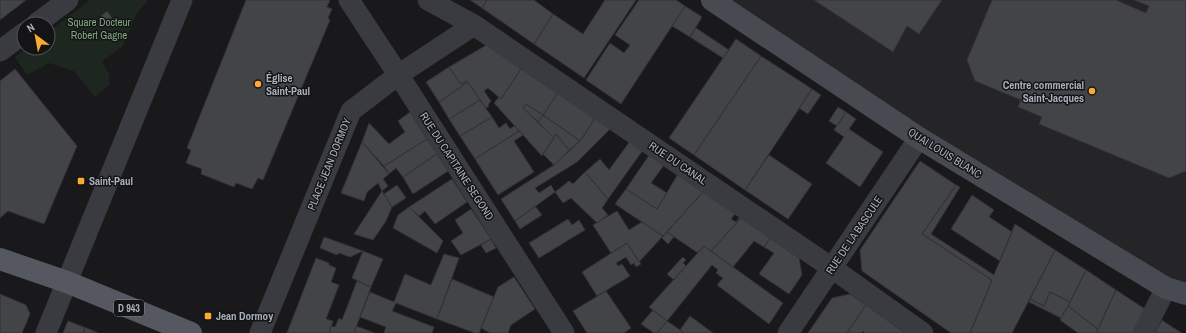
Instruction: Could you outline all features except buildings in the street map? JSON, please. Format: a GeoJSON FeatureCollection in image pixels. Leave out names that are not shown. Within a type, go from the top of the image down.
{"type":"FeatureCollection","features":[{"type":"Feature","properties":{"kind":"main road","name":"QUAI LOUIS BLANC"},"geometry":{"type":"LineString","coordinates":[[712,0],[919,138],[1176,291]]}},
{"type":"Feature","properties":{"kind":"main road","name":"D 943"},"geometry":{"type":"LineString","coordinates":[[0,259],[67,282],[191,333]]}},
{"type":"Feature","properties":{"kind":"street"},"geometry":{"type":"LineString","coordinates":[[47,16],[68,0]]}},
{"type":"Feature","properties":{"kind":"street"},"geometry":{"type":"LineString","coordinates":[[46,333],[182,0]]}},
{"type":"Feature","properties":{"kind":"street","name":"RUE DU CAPITAINE SEGOND"},"geometry":{"type":"LineString","coordinates":[[349,0],[564,333]]}},
{"type":"Feature","properties":{"kind":"street","name":"RUE DU CANAL"},"geometry":{"type":"LineString","coordinates":[[428,0],[474,25],[832,268],[923,333]]}},
{"type":"Feature","properties":{"kind":"street","name":"PLACE JEAN DORMOY"},"geometry":{"type":"LineString","coordinates":[[260,333],[351,111],[398,75],[474,25]]}},
{"type":"Feature","properties":{"kind":"street"},"geometry":{"type":"LineString","coordinates":[[0,51],[16,39]]}},
{"type":"Feature","properties":{"kind":"street","name":"RUE DE LA BASCULE"},"geometry":{"type":"LineString","coordinates":[[788,333],[919,138]]}},
{"type":"Feature","properties":{"kind":"street"},"geometry":{"type":"LineString","coordinates":[[1143,333],[1176,291]]}},
{"type":"Feature","properties":{"kind":"shaded area"},"geometry":{"type":"Polygon","coordinates":[[[717,0],[1186,0],[1186,298],[717,0]]]}},
{"type":"Feature","properties":{"kind":"green space","name":"Square Docteur Robert Gagne"},"geometry":{"type":"Polygon","coordinates":[[[90,0],[148,0],[137,13],[122,47],[102,61],[109,74],[109,85],[95,97],[74,71],[49,63],[27,75],[15,57],[56,56],[56,26],[90,0]]]}},
{"type":"Feature","properties":{"kind":"place","name":"Église Saint-Paul"},"geometry":{"type":"Point","coordinates":[258,84]}},
{"type":"Feature","properties":{"kind":"place","name":"Centre commercial Saint-Jacques"},"geometry":{"type":"Point","coordinates":[1092,91]}},
{"type":"Feature","properties":{"kind":"place","name":"Saint-Paul"},"geometry":{"type":"Point","coordinates":[81,181]}},
{"type":"Feature","properties":{"kind":"place","name":"Jean Dormoy"},"geometry":{"type":"Point","coordinates":[208,316]}}]}
